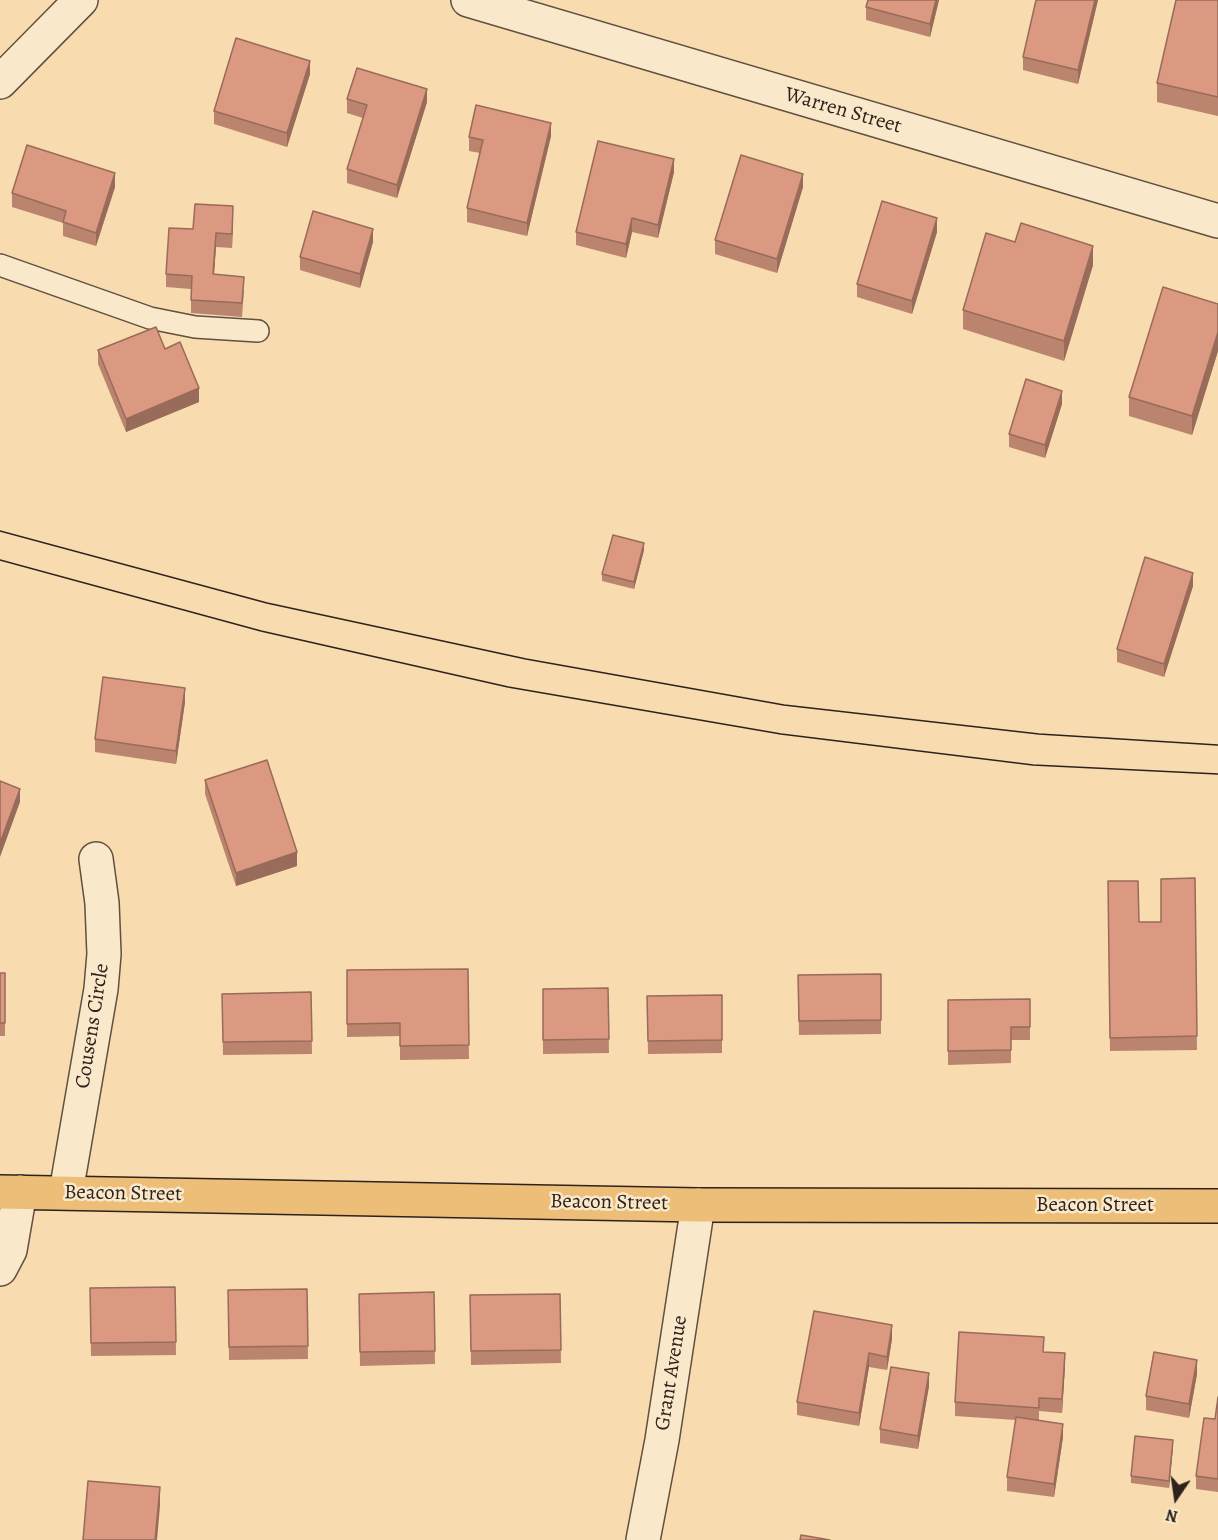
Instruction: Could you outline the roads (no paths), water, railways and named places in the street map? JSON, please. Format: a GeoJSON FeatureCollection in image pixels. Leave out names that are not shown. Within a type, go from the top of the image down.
{"type":"FeatureCollection","features":[{"type":"Feature","properties":{"kind":"main road","name":"Beacon Street"},"geometry":{"type":"LineString","coordinates":[[10,1192],[698,1205],[1218,1206]]}},
{"type":"Feature","properties":{"kind":"street"},"geometry":{"type":"LineString","coordinates":[[0,82],[81,0]]}},
{"type":"Feature","properties":{"kind":"street","name":"Warren Street"},"geometry":{"type":"LineString","coordinates":[[468,0],[1218,220]]}},
{"type":"Feature","properties":{"kind":"street","name":"Cousens Circle"},"geometry":{"type":"LineString","coordinates":[[66,1192],[101,989],[104,954],[102,903],[96,859]]}},
{"type":"Feature","properties":{"kind":"street"},"geometry":{"type":"LineString","coordinates":[[0,1269],[9,1250],[10,1192]]}},
{"type":"Feature","properties":{"kind":"street","name":"Grant Avenue"},"geometry":{"type":"LineString","coordinates":[[643,1540],[662,1440],[698,1205]]}},
{"type":"Feature","properties":{"kind":"lane"},"geometry":{"type":"LineString","coordinates":[[0,265],[150,318],[195,327],[258,332]]}},
{"type":"Feature","properties":{"kind":"tram line"},"geometry":{"type":"LineString","coordinates":[[0,531],[267,603],[526,659],[784,705],[1039,734],[1218,745]]}},
{"type":"Feature","properties":{"kind":"tram line"},"geometry":{"type":"LineString","coordinates":[[0,560],[261,631],[508,687],[781,734],[1033,765],[1218,774]]}}]}
